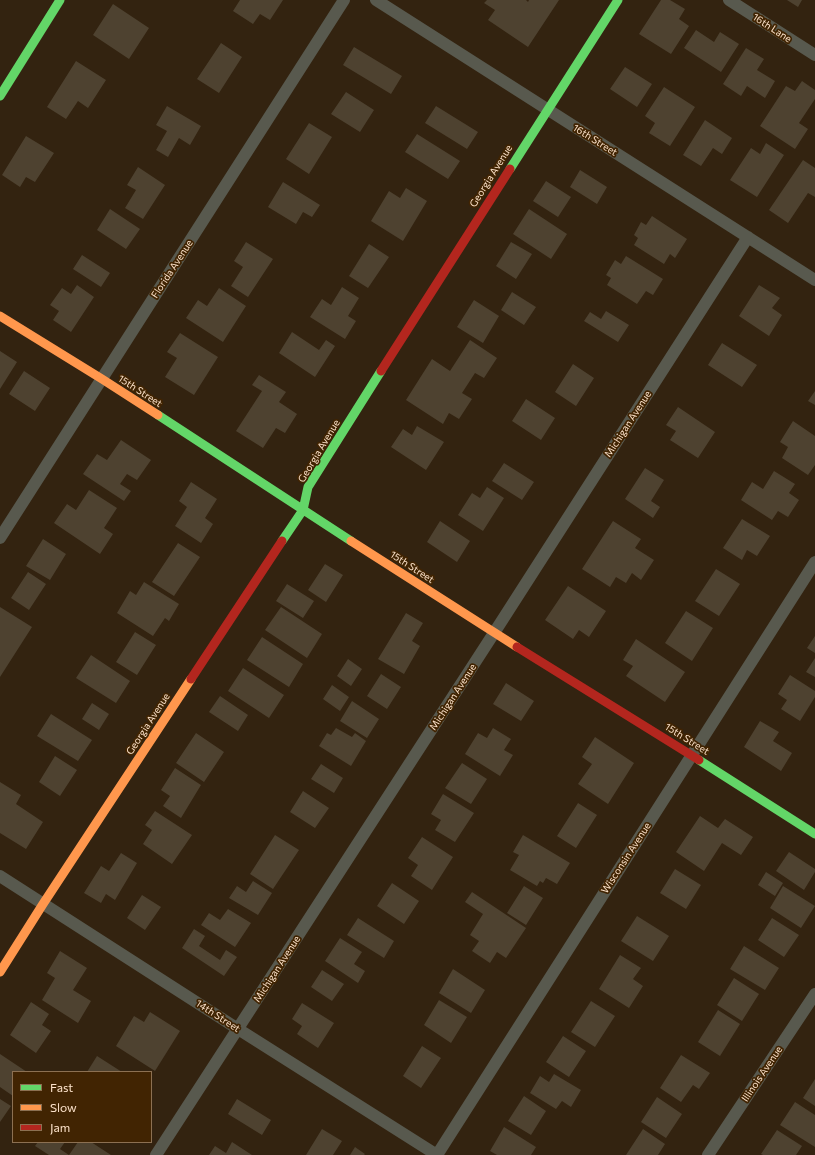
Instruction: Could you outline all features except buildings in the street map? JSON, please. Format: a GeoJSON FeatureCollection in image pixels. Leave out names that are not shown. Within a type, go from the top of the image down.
{"type":"FeatureCollection","features":[{"type":"Feature","properties":{"kind":"street"},"geometry":{"type":"LineString","coordinates":[[0,96],[60,0]]}},
{"type":"Feature","properties":{"kind":"street","name":"Florida Avenue"},"geometry":{"type":"LineString","coordinates":[[0,538],[344,0]]}},
{"type":"Feature","properties":{"kind":"street","name":"16th Street"},"geometry":{"type":"LineString","coordinates":[[376,0],[815,280]]}},
{"type":"Feature","properties":{"kind":"street","name":"Georgia Avenue"},"geometry":{"type":"LineString","coordinates":[[0,972],[43,904],[303,510],[308,487],[618,0]]}},
{"type":"Feature","properties":{"kind":"street","name":"16th Lane"},"geometry":{"type":"LineString","coordinates":[[730,0],[815,55]]}},
{"type":"Feature","properties":{"kind":"street","name":"Michigan Avenue"},"geometry":{"type":"LineString","coordinates":[[156,1155],[748,237]]}},
{"type":"Feature","properties":{"kind":"street","name":"15th Street"},"geometry":{"type":"LineString","coordinates":[[0,316],[102,379],[494,633],[692,755],[815,834]]}},
{"type":"Feature","properties":{"kind":"street","name":"Wisconsin Avenue"},"geometry":{"type":"LineString","coordinates":[[437,1155],[815,562]]}},
{"type":"Feature","properties":{"kind":"street","name":"14th Street"},"geometry":{"type":"LineString","coordinates":[[0,876],[437,1155]]}},
{"type":"Feature","properties":{"kind":"street","name":"Illinois Avenue"},"geometry":{"type":"LineString","coordinates":[[708,1155],[815,994]]}},
{"type":"Feature","properties":{"kind":"traffic: fast"},"geometry":{"type":"LineString","coordinates":[[0,96],[60,0]]}},
{"type":"Feature","properties":{"kind":"traffic: fast"},"geometry":{"type":"LineString","coordinates":[[510,169],[618,0]]}},
{"type":"Feature","properties":{"kind":"traffic: fast"},"geometry":{"type":"LineString","coordinates":[[282,541],[303,510],[308,487],[381,371]]}},
{"type":"Feature","properties":{"kind":"traffic: fast"},"geometry":{"type":"LineString","coordinates":[[158,415],[351,541]]}},
{"type":"Feature","properties":{"kind":"traffic: fast"},"geometry":{"type":"LineString","coordinates":[[699,760],[815,834]]}},
{"type":"Feature","properties":{"kind":"traffic: slow"},"geometry":{"type":"LineString","coordinates":[[0,316],[158,415]]}},
{"type":"Feature","properties":{"kind":"traffic: slow"},"geometry":{"type":"LineString","coordinates":[[351,541],[517,647]]}},
{"type":"Feature","properties":{"kind":"traffic: slow"},"geometry":{"type":"LineString","coordinates":[[0,972],[191,679]]}},
{"type":"Feature","properties":{"kind":"traffic: jam"},"geometry":{"type":"LineString","coordinates":[[381,371],[510,169]]}},
{"type":"Feature","properties":{"kind":"traffic: jam"},"geometry":{"type":"LineString","coordinates":[[191,679],[282,541]]}},
{"type":"Feature","properties":{"kind":"traffic: jam"},"geometry":{"type":"LineString","coordinates":[[517,647],[699,760]]}}]}
